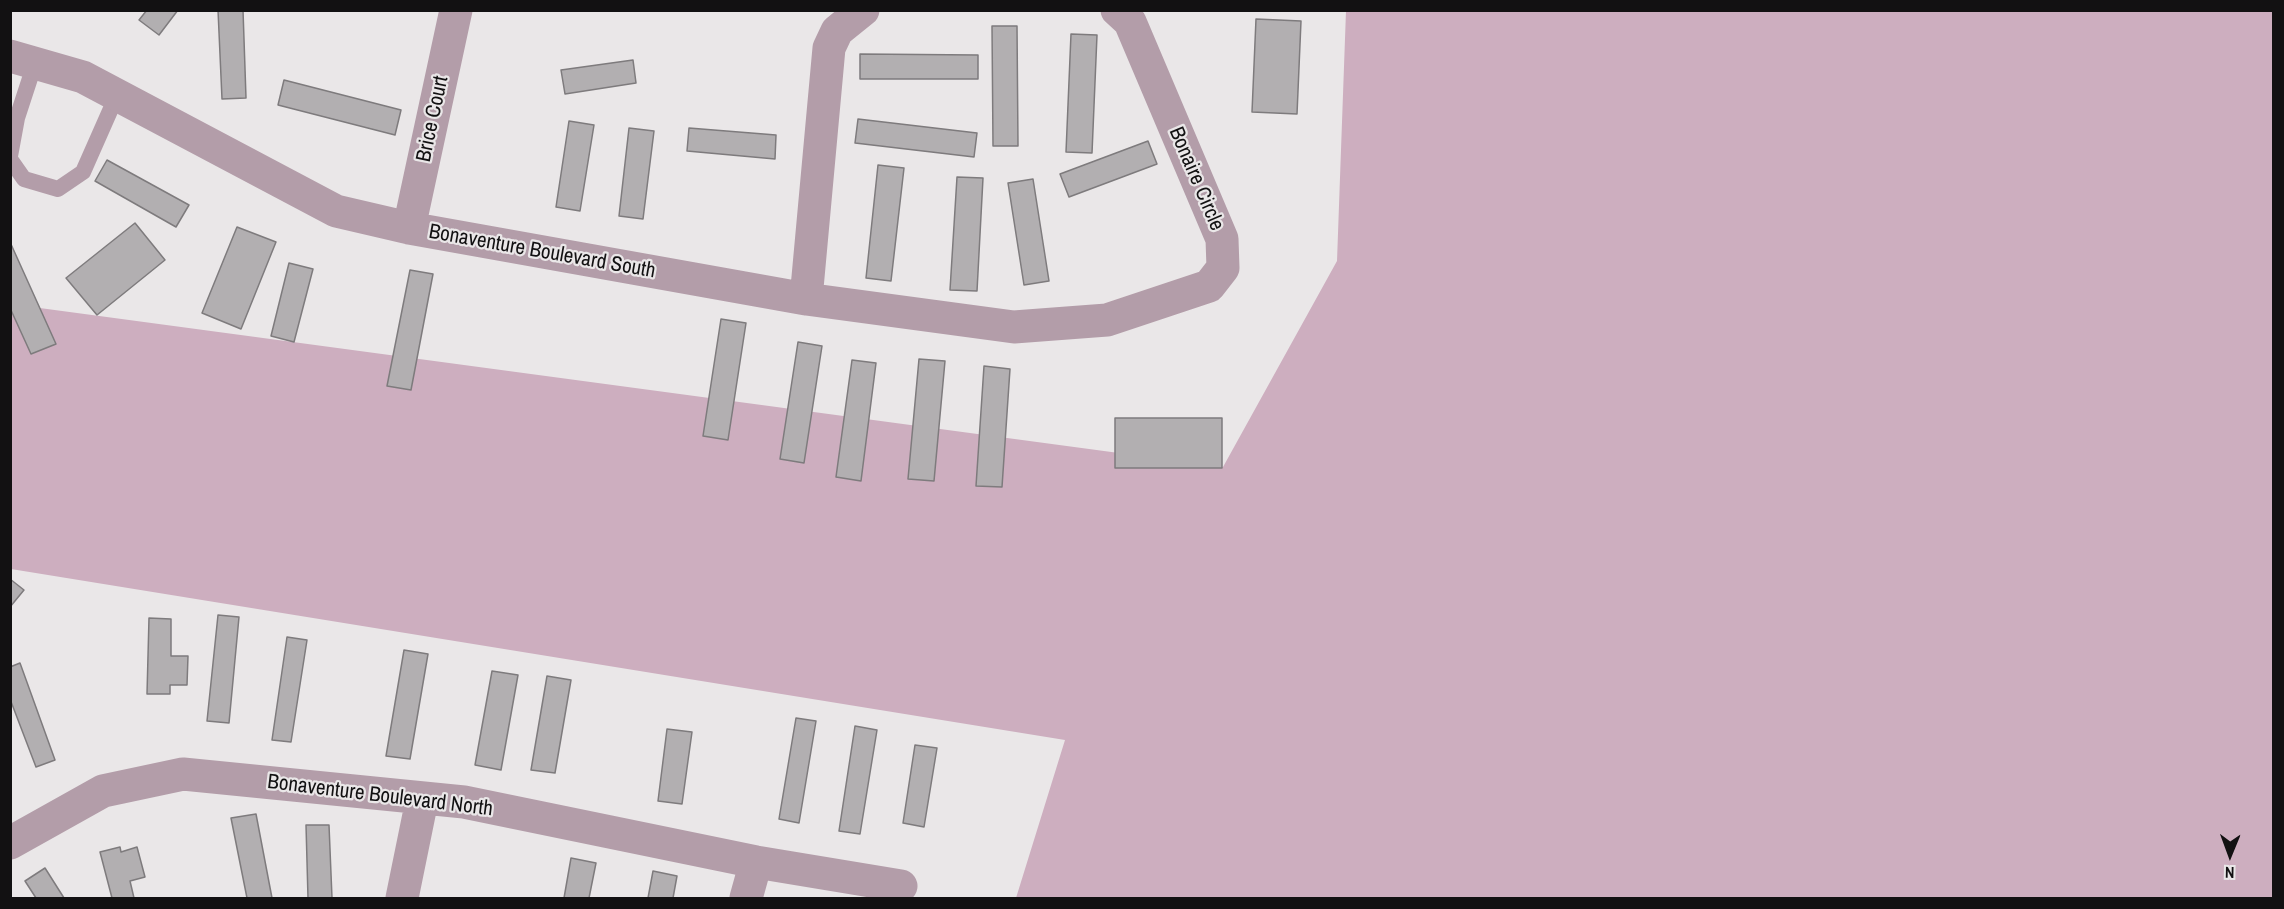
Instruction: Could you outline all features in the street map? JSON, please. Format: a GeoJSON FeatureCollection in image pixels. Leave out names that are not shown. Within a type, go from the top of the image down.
{"type":"FeatureCollection","features":[{"type":"Feature","properties":{"kind":"street","name":"Brice Court"},"geometry":{"type":"LineString","coordinates":[[409,228],[456,10]]}},
{"type":"Feature","properties":{"kind":"street"},"geometry":{"type":"LineString","coordinates":[[806,299],[829,48],[837,31],[863,10]]}},
{"type":"Feature","properties":{"kind":"street","name":"Bonaire Circle"},"geometry":{"type":"LineString","coordinates":[[1107,320],[1209,286],[1223,268],[1222,239],[1130,22],[1117,10]]}},
{"type":"Feature","properties":{"kind":"street","name":"Bonaventure Boulevard South"},"geometry":{"type":"LineString","coordinates":[[23,60],[83,77],[336,211],[409,228],[806,299],[1014,327],[1107,320]]}},
{"type":"Feature","properties":{"kind":"street","name":"Bonaventure Boulevard North"},"geometry":{"type":"LineString","coordinates":[[10,843],[104,791],[183,774],[422,800],[464,802],[756,862],[901,886]]}},
{"type":"Feature","properties":{"kind":"street"},"geometry":{"type":"LineString","coordinates":[[402,898],[422,800]]}},
{"type":"Feature","properties":{"kind":"street"},"geometry":{"type":"LineString","coordinates":[[746,898],[756,862]]}},
{"type":"Feature","properties":{"kind":"lane"},"geometry":{"type":"LineString","coordinates":[[23,60],[10,158],[24,179],[58,189],[83,172],[117,95]]}},
{"type":"Feature","properties":{"kind":"shaded area"},"geometry":{"type":"Polygon","coordinates":[[[1346,11],[2273,11],[2273,898],[1016,898],[1065,740],[11,569],[10,304],[1223,467],[1337,261],[1346,11]]]}},
{"type":"Feature","properties":{"kind":"building"},"geometry":{"type":"Polygon","coordinates":[[[147,10],[178,10],[159,35],[139,20],[147,10]]]}},
{"type":"Feature","properties":{"kind":"building"},"geometry":{"type":"Polygon","coordinates":[[[218,10],[243,10],[246,98],[222,99],[218,10]]]}},
{"type":"Feature","properties":{"kind":"building"},"geometry":{"type":"Polygon","coordinates":[[[1256,19],[1301,21],[1297,114],[1252,112],[1256,19]]]}},
{"type":"Feature","properties":{"kind":"building"},"geometry":{"type":"Polygon","coordinates":[[[992,26],[1017,26],[1018,146],[993,146],[992,26]]]}},
{"type":"Feature","properties":{"kind":"building"},"geometry":{"type":"Polygon","coordinates":[[[1071,34],[1097,35],[1092,153],[1066,152],[1071,34]]]}},
{"type":"Feature","properties":{"kind":"building"},"geometry":{"type":"Polygon","coordinates":[[[860,54],[978,55],[978,79],[860,79],[860,54]]]}},
{"type":"Feature","properties":{"kind":"building"},"geometry":{"type":"Polygon","coordinates":[[[633,60],[636,83],[565,94],[561,70],[633,60]]]}},
{"type":"Feature","properties":{"kind":"building"},"geometry":{"type":"Polygon","coordinates":[[[284,80],[401,110],[395,135],[278,105],[284,80]]]}},
{"type":"Feature","properties":{"kind":"building"},"geometry":{"type":"Polygon","coordinates":[[[858,119],[977,133],[974,157],[855,143],[858,119]]]}},
{"type":"Feature","properties":{"kind":"building"},"geometry":{"type":"Polygon","coordinates":[[[569,121],[594,125],[580,211],[556,207],[569,121]]]}},
{"type":"Feature","properties":{"kind":"building"},"geometry":{"type":"Polygon","coordinates":[[[629,128],[654,131],[643,219],[619,216],[629,128]]]}},
{"type":"Feature","properties":{"kind":"building"},"geometry":{"type":"Polygon","coordinates":[[[689,128],[776,135],[775,159],[687,151],[689,128]]]}},
{"type":"Feature","properties":{"kind":"building"},"geometry":{"type":"Polygon","coordinates":[[[1148,141],[1157,164],[1069,197],[1060,174],[1148,141]]]}},
{"type":"Feature","properties":{"kind":"building"},"geometry":{"type":"Polygon","coordinates":[[[107,160],[189,205],[176,227],[95,181],[107,160]]]}},
{"type":"Feature","properties":{"kind":"building"},"geometry":{"type":"Polygon","coordinates":[[[878,165],[904,168],[891,281],[866,278],[878,165]]]}},
{"type":"Feature","properties":{"kind":"building"},"geometry":{"type":"Polygon","coordinates":[[[957,177],[983,178],[977,291],[950,290],[957,177]]]}},
{"type":"Feature","properties":{"kind":"building"},"geometry":{"type":"Polygon","coordinates":[[[1033,179],[1049,281],[1024,285],[1008,183],[1033,179]]]}},
{"type":"Feature","properties":{"kind":"building"},"geometry":{"type":"Polygon","coordinates":[[[135,223],[165,260],[97,315],[66,278],[135,223]]]}},
{"type":"Feature","properties":{"kind":"building"},"geometry":{"type":"Polygon","coordinates":[[[237,227],[276,242],[241,329],[202,313],[237,227]]]}},
{"type":"Feature","properties":{"kind":"building"},"geometry":{"type":"Polygon","coordinates":[[[10,242],[56,344],[31,354],[10,308],[10,242]]]}},
{"type":"Feature","properties":{"kind":"building"},"geometry":{"type":"Polygon","coordinates":[[[289,263],[313,269],[294,342],[271,336],[289,263]]]}},
{"type":"Feature","properties":{"kind":"building"},"geometry":{"type":"Polygon","coordinates":[[[410,270],[433,274],[411,390],[387,386],[410,270]]]}},
{"type":"Feature","properties":{"kind":"building"},"geometry":{"type":"Polygon","coordinates":[[[721,319],[746,323],[728,440],[703,436],[721,319]]]}},
{"type":"Feature","properties":{"kind":"building"},"geometry":{"type":"Polygon","coordinates":[[[798,342],[822,346],[804,463],[780,459],[798,342]]]}},
{"type":"Feature","properties":{"kind":"building"},"geometry":{"type":"Polygon","coordinates":[[[919,359],[945,361],[934,481],[908,479],[919,359]]]}},
{"type":"Feature","properties":{"kind":"building"},"geometry":{"type":"Polygon","coordinates":[[[852,360],[876,363],[861,481],[836,477],[852,360]]]}},
{"type":"Feature","properties":{"kind":"building"},"geometry":{"type":"Polygon","coordinates":[[[984,366],[1010,369],[1002,487],[976,486],[984,366]]]}},
{"type":"Feature","properties":{"kind":"building"},"geometry":{"type":"Polygon","coordinates":[[[1115,418],[1222,418],[1222,468],[1115,468],[1115,418]]]}},
{"type":"Feature","properties":{"kind":"building"},"geometry":{"type":"Polygon","coordinates":[[[10,579],[24,590],[10,607],[10,579]]]}},
{"type":"Feature","properties":{"kind":"building"},"geometry":{"type":"Polygon","coordinates":[[[218,615],[239,617],[229,723],[207,721],[218,615]]]}},
{"type":"Feature","properties":{"kind":"building"},"geometry":{"type":"Polygon","coordinates":[[[149,618],[171,619],[171,656],[188,656],[187,685],[170,685],[170,694],[147,694],[149,618]]]}},
{"type":"Feature","properties":{"kind":"building"},"geometry":{"type":"Polygon","coordinates":[[[287,637],[307,640],[291,742],[272,740],[287,637]]]}},
{"type":"Feature","properties":{"kind":"building"},"geometry":{"type":"Polygon","coordinates":[[[404,650],[428,654],[410,759],[386,756],[404,650]]]}},
{"type":"Feature","properties":{"kind":"building"},"geometry":{"type":"Polygon","coordinates":[[[20,663],[55,760],[36,767],[10,699],[10,667],[20,663]]]}},
{"type":"Feature","properties":{"kind":"building"},"geometry":{"type":"Polygon","coordinates":[[[492,671],[518,675],[501,770],[475,765],[492,671]]]}},
{"type":"Feature","properties":{"kind":"building"},"geometry":{"type":"Polygon","coordinates":[[[547,676],[571,680],[555,773],[531,770],[547,676]]]}},
{"type":"Feature","properties":{"kind":"building"},"geometry":{"type":"Polygon","coordinates":[[[796,718],[816,721],[799,823],[779,819],[796,718]]]}},
{"type":"Feature","properties":{"kind":"building"},"geometry":{"type":"Polygon","coordinates":[[[855,726],[877,730],[860,834],[839,831],[855,726]]]}},
{"type":"Feature","properties":{"kind":"building"},"geometry":{"type":"Polygon","coordinates":[[[667,729],[692,732],[682,804],[658,801],[667,729]]]}},
{"type":"Feature","properties":{"kind":"building"},"geometry":{"type":"Polygon","coordinates":[[[915,745],[937,748],[924,827],[903,823],[915,745]]]}},
{"type":"Feature","properties":{"kind":"building"},"geometry":{"type":"Polygon","coordinates":[[[256,814],[272,898],[247,898],[231,818],[256,814]]]}},
{"type":"Feature","properties":{"kind":"building"},"geometry":{"type":"Polygon","coordinates":[[[306,825],[329,825],[332,898],[308,898],[306,825]]]}},
{"type":"Feature","properties":{"kind":"building"},"geometry":{"type":"Polygon","coordinates":[[[120,847],[121,852],[137,847],[145,877],[130,881],[134,898],[112,898],[100,852],[120,847]]]}},
{"type":"Feature","properties":{"kind":"building"},"geometry":{"type":"Polygon","coordinates":[[[571,858],[596,863],[589,898],[564,898],[571,858]]]}},
{"type":"Feature","properties":{"kind":"building"},"geometry":{"type":"Polygon","coordinates":[[[45,868],[64,898],[36,898],[25,881],[45,868]]]}},
{"type":"Feature","properties":{"kind":"building"},"geometry":{"type":"Polygon","coordinates":[[[653,871],[677,876],[673,898],[648,898],[653,871]]]}}]}
